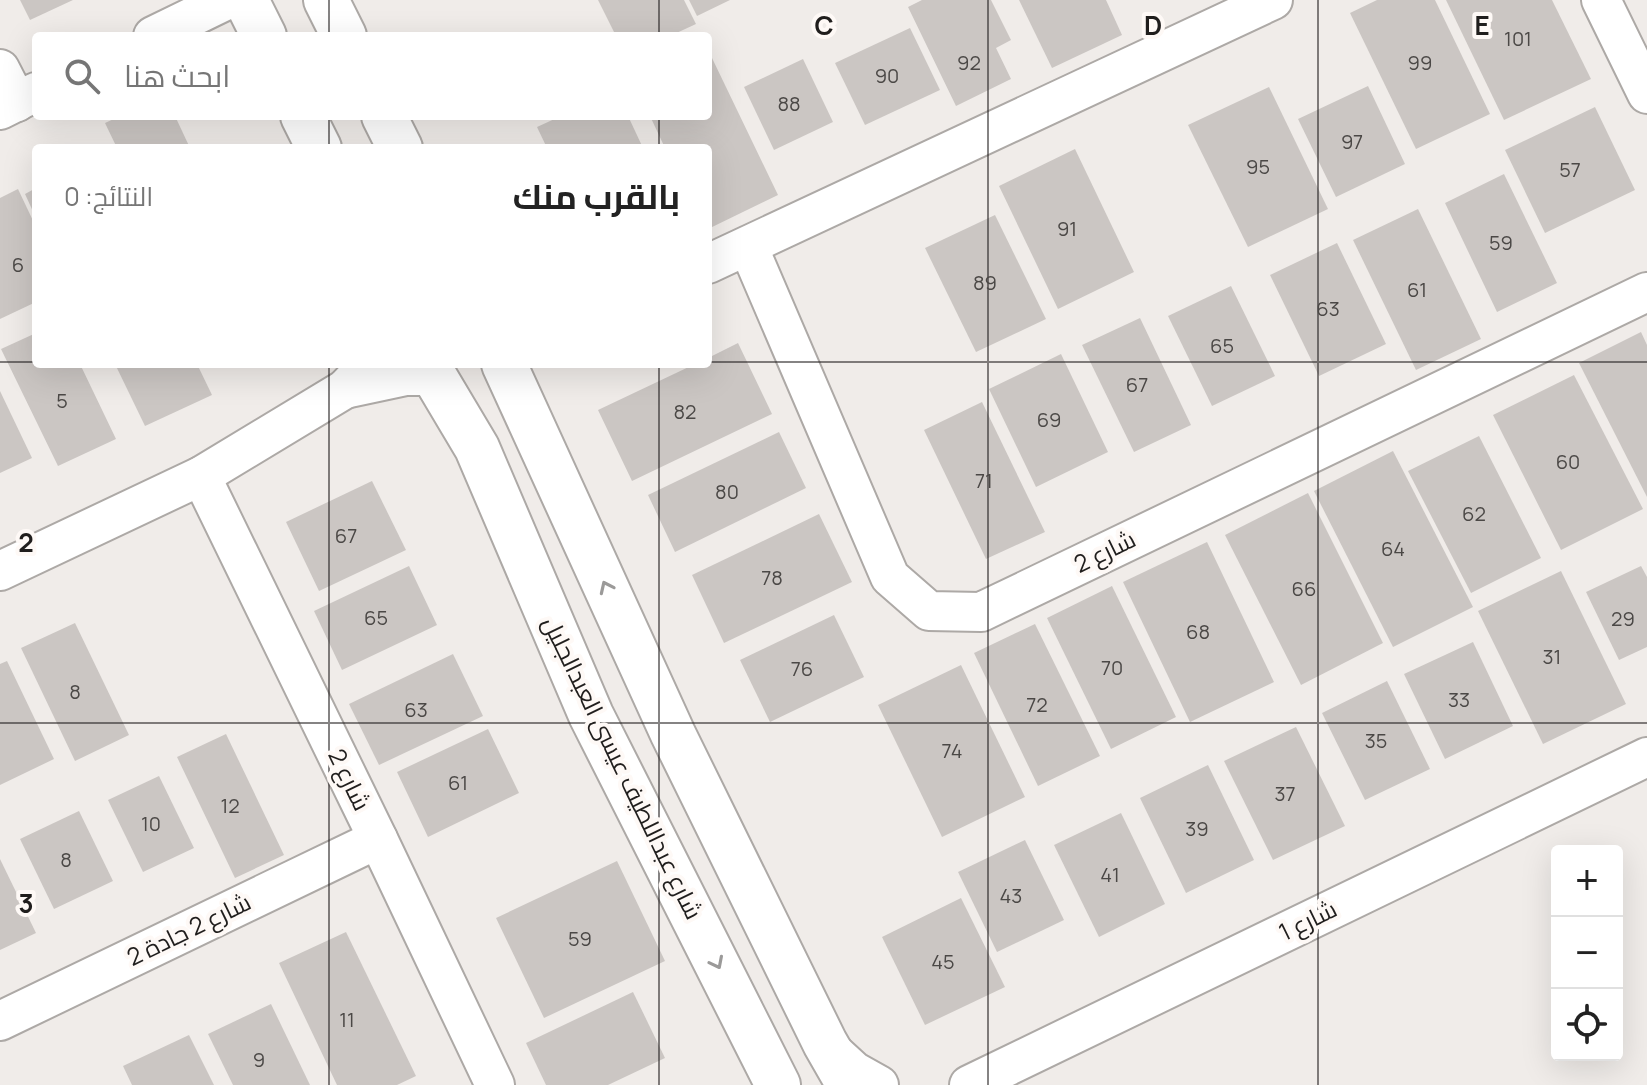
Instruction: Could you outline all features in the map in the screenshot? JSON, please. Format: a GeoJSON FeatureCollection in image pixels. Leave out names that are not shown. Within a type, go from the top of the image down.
{"type":"FeatureCollection","features":[{"type":"Feature","properties":{"kind":"street"},"geometry":{"type":"LineString","coordinates":[[161,32],[227,0]]}},
{"type":"Feature","properties":{"kind":"street"},"geometry":{"type":"LineString","coordinates":[[246,0],[262,32]]}},
{"type":"Feature","properties":{"kind":"street"},"geometry":{"type":"LineString","coordinates":[[326,0],[342,32]]}},
{"type":"Feature","properties":{"kind":"street"},"geometry":{"type":"LineString","coordinates":[[712,262],[1273,0]]}},
{"type":"Feature","properties":{"kind":"street"},"geometry":{"type":"LineString","coordinates":[[1601,0],[1647,94]]}},
{"type":"Feature","properties":{"kind":"street"},"geometry":{"type":"LineString","coordinates":[[305,120],[317,144]]}},
{"type":"Feature","properties":{"kind":"street"},"geometry":{"type":"LineString","coordinates":[[386,120],[398,144]]}},
{"type":"Feature","properties":{"kind":"street","name":"شارع 2"},"geometry":{"type":"LineString","coordinates":[[748,246],[890,577],[929,611],[981,612],[1647,292]]}},
{"type":"Feature","properties":{"kind":"street"},"geometry":{"type":"LineString","coordinates":[[0,571],[201,476],[357,376],[406,376],[431,370]]}},
{"type":"Feature","properties":{"kind":"street","name":"شارع عبداللطيف عيسى العبدالجليل"},"geometry":{"type":"LineString","coordinates":[[431,370],[477,448],[591,715],[778,1085]]}},
{"type":"Feature","properties":{"kind":"street"},"geometry":{"type":"LineString","coordinates":[[516,372],[673,734],[825,1043],[849,1085]]}},
{"type":"Feature","properties":{"kind":"street"},"geometry":{"type":"LineString","coordinates":[[477,448],[497,470],[527,515],[591,644],[602,651],[616,649],[624,637],[624,626]]}},
{"type":"Feature","properties":{"kind":"street","name":"شارع 2"},"geometry":{"type":"LineString","coordinates":[[201,476],[495,1085]]}},
{"type":"Feature","properties":{"kind":"street"},"geometry":{"type":"LineString","coordinates":[[591,715],[593,702],[601,693],[613,689],[625,693],[705,854],[724,874],[747,885]]}},
{"type":"Feature","properties":{"kind":"street","name":"شارع 1"},"geometry":{"type":"LineString","coordinates":[[969,1085],[1647,757]]}},
{"type":"Feature","properties":{"kind":"street","name":"شارع 2 جادة 2"},"geometry":{"type":"LineString","coordinates":[[0,1021],[378,839]]}},
{"type":"Feature","properties":{"kind":"street"},"geometry":{"type":"LineString","coordinates":[[825,1043],[854,1071],[879,1085]]}},
{"type":"Feature","properties":{"kind":"building"},"geometry":{"type":"Polygon","coordinates":[[[20,0],[73,0],[30,20],[20,0]]]}},
{"type":"Feature","properties":{"kind":"building"},"geometry":{"type":"Polygon","coordinates":[[[598,0],[684,0],[696,24],[679,32],[614,32],[598,0]]]}},
{"type":"Feature","properties":{"kind":"building"},"geometry":{"type":"Polygon","coordinates":[[[689,0],[730,0],[697,16],[689,0]]]}},
{"type":"Feature","properties":{"kind":"building"},"geometry":{"type":"Polygon","coordinates":[[[922,0],[991,0],[1011,40],[996,48],[1011,79],[956,106],[908,7],[922,0]]]}},
{"type":"Feature","properties":{"kind":"building"},"geometry":{"type":"Polygon","coordinates":[[[1019,0],[1106,0],[1122,35],[1052,68],[1019,0]]]}},
{"type":"Feature","properties":{"kind":"building"},"geometry":{"type":"Polygon","coordinates":[[[1377,0],[1435,0],[1490,114],[1416,149],[1350,13],[1377,0]]]}},
{"type":"Feature","properties":{"kind":"building"},"geometry":{"type":"Polygon","coordinates":[[[1446,0],[1552,0],[1591,79],[1504,120],[1446,0]]]}},
{"type":"Feature","properties":{"kind":"building"},"geometry":{"type":"Polygon","coordinates":[[[910,28],[940,90],[865,125],[835,63],[910,28]]]}},
{"type":"Feature","properties":{"kind":"building"},"geometry":{"type":"Polygon","coordinates":[[[712,58],[778,195],[712,227],[712,144],[663,144],[652,120],[712,120],[712,58]]]}},
{"type":"Feature","properties":{"kind":"building"},"geometry":{"type":"Polygon","coordinates":[[[803,59],[833,122],[774,150],[744,87],[803,59]]]}},
{"type":"Feature","properties":{"kind":"building"},"geometry":{"type":"Polygon","coordinates":[[[1368,86],[1405,164],[1336,197],[1298,119],[1368,86]]]}},
{"type":"Feature","properties":{"kind":"building"},"geometry":{"type":"Polygon","coordinates":[[[1269,87],[1328,209],[1248,247],[1188,125],[1269,87]]]}},
{"type":"Feature","properties":{"kind":"building"},"geometry":{"type":"Polygon","coordinates":[[[1595,107],[1635,190],[1545,233],[1505,150],[1595,107]]]}},
{"type":"Feature","properties":{"kind":"building"},"geometry":{"type":"Polygon","coordinates":[[[111,120],[177,120],[188,144],[115,144],[105,123],[111,120]]]}},
{"type":"Feature","properties":{"kind":"building"},"geometry":{"type":"Polygon","coordinates":[[[552,120],[630,120],[641,144],[545,144],[537,127],[552,120]]]}},
{"type":"Feature","properties":{"kind":"building"},"geometry":{"type":"Polygon","coordinates":[[[1075,149],[1134,272],[1058,309],[999,186],[1075,149]]]}},
{"type":"Feature","properties":{"kind":"building"},"geometry":{"type":"Polygon","coordinates":[[[1504,174],[1557,283],[1497,312],[1445,203],[1504,174]]]}},
{"type":"Feature","properties":{"kind":"building"},"geometry":{"type":"Polygon","coordinates":[[[18,189],[32,219],[32,304],[0,319],[0,198],[18,189]]]}},
{"type":"Feature","properties":{"kind":"building"},"geometry":{"type":"Polygon","coordinates":[[[32,190],[32,209],[25,194],[32,190]]]}},
{"type":"Feature","properties":{"kind":"building"},"geometry":{"type":"Polygon","coordinates":[[[1418,209],[1481,339],[1416,370],[1353,240],[1418,209]]]}},
{"type":"Feature","properties":{"kind":"building"},"geometry":{"type":"Polygon","coordinates":[[[995,215],[1046,319],[976,352],[925,248],[995,215]]]}},
{"type":"Feature","properties":{"kind":"building"},"geometry":{"type":"Polygon","coordinates":[[[1337,243],[1386,344],[1319,376],[1270,275],[1337,243]]]}},
{"type":"Feature","properties":{"kind":"building"},"geometry":{"type":"Polygon","coordinates":[[[1231,286],[1275,376],[1212,406],[1168,316],[1231,286]]]}},
{"type":"Feature","properties":{"kind":"building"},"geometry":{"type":"Polygon","coordinates":[[[1140,318],[1191,425],[1134,452],[1082,345],[1140,318]]]}},
{"type":"Feature","properties":{"kind":"building"},"geometry":{"type":"Polygon","coordinates":[[[1641,332],[1647,345],[1647,497],[1579,363],[1641,332]]]}},
{"type":"Feature","properties":{"kind":"building"},"geometry":{"type":"Polygon","coordinates":[[[32,335],[32,368],[82,368],[116,439],[58,466],[1,349],[32,335]]]}},
{"type":"Feature","properties":{"kind":"building"},"geometry":{"type":"Polygon","coordinates":[[[738,343],[772,414],[632,481],[598,410],[687,368],[712,368],[712,356],[738,343]]]}},
{"type":"Feature","properties":{"kind":"building"},"geometry":{"type":"Polygon","coordinates":[[[1061,354],[1108,452],[1036,487],[989,389],[1061,354]]]}},
{"type":"Feature","properties":{"kind":"building"},"geometry":{"type":"Polygon","coordinates":[[[117,368],[199,368],[212,395],[145,426],[117,368]]]}},
{"type":"Feature","properties":{"kind":"building"},"geometry":{"type":"Polygon","coordinates":[[[1574,375],[1643,509],[1561,550],[1493,415],[1574,375]]]}},
{"type":"Feature","properties":{"kind":"building"},"geometry":{"type":"Polygon","coordinates":[[[0,391],[32,458],[0,473],[0,391]]]}},
{"type":"Feature","properties":{"kind":"building"},"geometry":{"type":"Polygon","coordinates":[[[982,402],[1045,532],[986,559],[924,430],[982,402]]]}},
{"type":"Feature","properties":{"kind":"building"},"geometry":{"type":"Polygon","coordinates":[[[779,432],[806,488],[675,552],[648,495],[779,432]]]}},
{"type":"Feature","properties":{"kind":"building"},"geometry":{"type":"Polygon","coordinates":[[[1479,436],[1541,558],[1471,593],[1408,471],[1479,436]]]}},
{"type":"Feature","properties":{"kind":"building"},"geometry":{"type":"Polygon","coordinates":[[[1393,451],[1473,607],[1393,647],[1314,491],[1393,451]]]}},
{"type":"Feature","properties":{"kind":"building"},"geometry":{"type":"Polygon","coordinates":[[[372,481],[406,550],[319,591],[286,522],[372,481]]]}},
{"type":"Feature","properties":{"kind":"building"},"geometry":{"type":"Polygon","coordinates":[[[1308,493],[1383,643],[1301,685],[1225,535],[1308,493]]]}},
{"type":"Feature","properties":{"kind":"building"},"geometry":{"type":"Polygon","coordinates":[[[819,514],[852,582],[724,643],[692,575],[819,514]]]}},
{"type":"Feature","properties":{"kind":"building"},"geometry":{"type":"Polygon","coordinates":[[[1207,542],[1274,682],[1190,722],[1123,582],[1207,542]]]}},
{"type":"Feature","properties":{"kind":"building"},"geometry":{"type":"Polygon","coordinates":[[[409,566],[437,625],[342,670],[314,611],[409,566]]]}},
{"type":"Feature","properties":{"kind":"building"},"geometry":{"type":"Polygon","coordinates":[[[1641,566],[1647,577],[1647,647],[1619,660],[1586,592],[1641,566]]]}},
{"type":"Feature","properties":{"kind":"building"},"geometry":{"type":"Polygon","coordinates":[[[1561,571],[1626,704],[1543,744],[1478,611],[1561,571]]]}},
{"type":"Feature","properties":{"kind":"building"},"geometry":{"type":"Polygon","coordinates":[[[1112,586],[1176,717],[1111,749],[1047,618],[1112,586]]]}},
{"type":"Feature","properties":{"kind":"building"},"geometry":{"type":"Polygon","coordinates":[[[834,615],[864,677],[770,722],[740,660],[834,615]]]}},
{"type":"Feature","properties":{"kind":"building"},"geometry":{"type":"Polygon","coordinates":[[[75,623],[129,735],[75,761],[21,648],[75,623]]]}},
{"type":"Feature","properties":{"kind":"building"},"geometry":{"type":"Polygon","coordinates":[[[1035,624],[1100,756],[1038,786],[974,653],[1035,624]]]}},
{"type":"Feature","properties":{"kind":"building"},"geometry":{"type":"Polygon","coordinates":[[[1473,642],[1513,726],[1445,759],[1404,674],[1473,642]]]}},
{"type":"Feature","properties":{"kind":"building"},"geometry":{"type":"Polygon","coordinates":[[[453,654],[483,716],[379,765],[349,704],[453,654]]]}},
{"type":"Feature","properties":{"kind":"building"},"geometry":{"type":"Polygon","coordinates":[[[7,661],[54,759],[0,785],[0,664],[7,661]]]}},
{"type":"Feature","properties":{"kind":"building"},"geometry":{"type":"Polygon","coordinates":[[[961,665],[1025,797],[942,837],[878,705],[961,665]]]}},
{"type":"Feature","properties":{"kind":"building"},"geometry":{"type":"Polygon","coordinates":[[[1387,681],[1430,769],[1365,800],[1322,713],[1387,681]]]}},
{"type":"Feature","properties":{"kind":"building"},"geometry":{"type":"Polygon","coordinates":[[[1296,727],[1345,826],[1273,860],[1224,761],[1296,727]]]}},
{"type":"Feature","properties":{"kind":"building"},"geometry":{"type":"Polygon","coordinates":[[[488,729],[519,793],[428,837],[397,772],[488,729]]]}},
{"type":"Feature","properties":{"kind":"building"},"geometry":{"type":"Polygon","coordinates":[[[226,734],[284,855],[235,878],[177,757],[226,734]]]}},
{"type":"Feature","properties":{"kind":"building"},"geometry":{"type":"Polygon","coordinates":[[[1208,765],[1254,860],[1186,893],[1140,798],[1208,765]]]}},
{"type":"Feature","properties":{"kind":"building"},"geometry":{"type":"Polygon","coordinates":[[[159,776],[194,848],[143,872],[108,800],[159,776]]]}},
{"type":"Feature","properties":{"kind":"building"},"geometry":{"type":"Polygon","coordinates":[[[79,811],[113,881],[54,909],[20,839],[79,811]]]}},
{"type":"Feature","properties":{"kind":"building"},"geometry":{"type":"Polygon","coordinates":[[[1121,813],[1165,904],[1099,937],[1054,845],[1121,813]]]}},
{"type":"Feature","properties":{"kind":"building"},"geometry":{"type":"Polygon","coordinates":[[[1025,840],[1064,920],[997,952],[958,872],[1025,840]]]}},
{"type":"Feature","properties":{"kind":"building"},"geometry":{"type":"Polygon","coordinates":[[[0,859],[36,933],[0,950],[0,859]]]}},
{"type":"Feature","properties":{"kind":"building"},"geometry":{"type":"Polygon","coordinates":[[[617,861],[665,961],[544,1018],[496,918],[617,861]]]}},
{"type":"Feature","properties":{"kind":"building"},"geometry":{"type":"Polygon","coordinates":[[[961,898],[1005,987],[925,1025],[882,937],[961,898]]]}},
{"type":"Feature","properties":{"kind":"building"},"geometry":{"type":"Polygon","coordinates":[[[346,932],[416,1076],[397,1085],[337,1085],[279,963],[346,932]]]}},
{"type":"Feature","properties":{"kind":"building"},"geometry":{"type":"Polygon","coordinates":[[[633,992],[665,1058],[608,1085],[546,1085],[526,1043],[633,992]]]}},
{"type":"Feature","properties":{"kind":"building"},"geometry":{"type":"Polygon","coordinates":[[[271,1004],[310,1085],[233,1085],[208,1034],[271,1004]]]}},
{"type":"Feature","properties":{"kind":"building"},"geometry":{"type":"Polygon","coordinates":[[[189,1035],[214,1085],[132,1085],[123,1066],[189,1035]]]}}]}
